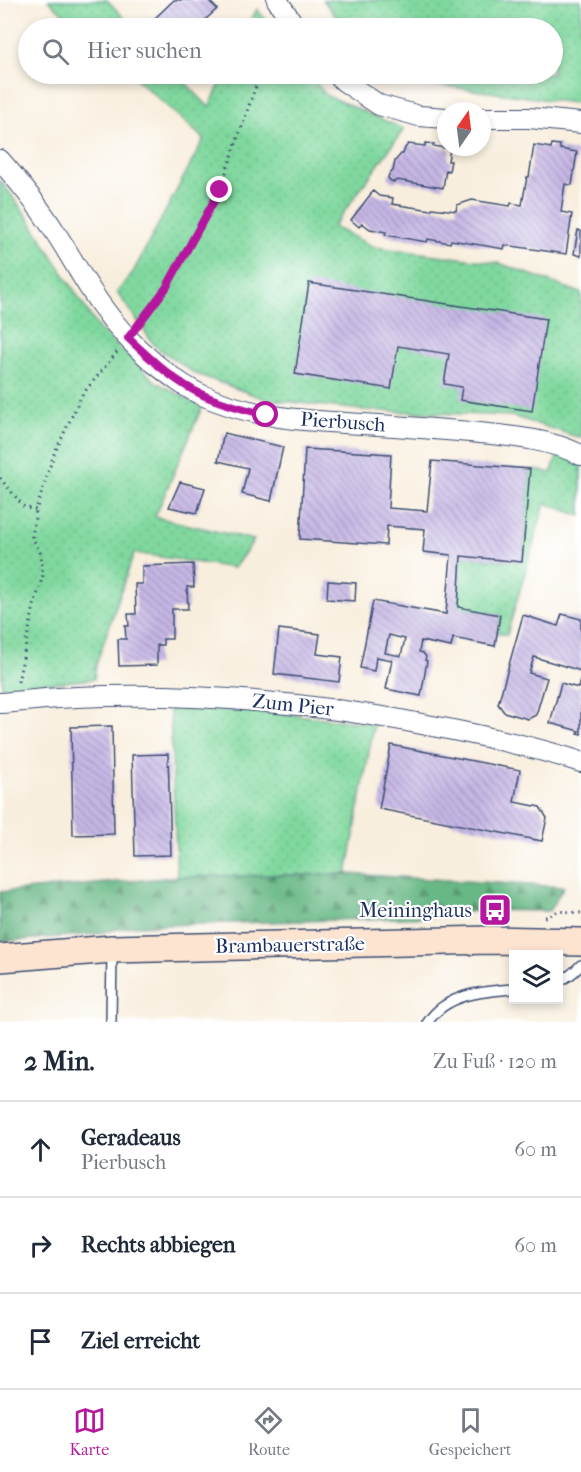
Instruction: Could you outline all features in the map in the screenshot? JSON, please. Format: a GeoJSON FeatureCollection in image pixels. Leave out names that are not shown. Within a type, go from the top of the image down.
{"type":"FeatureCollection","features":[{"type":"Feature","properties":{"kind":"main road","name":"Brambauerstraße"},"geometry":{"type":"LineString","coordinates":[[0,958],[112,948],[490,940],[581,942]]}},
{"type":"Feature","properties":{"kind":"street"},"geometry":{"type":"LineString","coordinates":[[277,0],[289,18]]}},
{"type":"Feature","properties":{"kind":"street"},"geometry":{"type":"LineString","coordinates":[[348,84],[379,105],[419,117],[437,118]]}},
{"type":"Feature","properties":{"kind":"street"},"geometry":{"type":"LineString","coordinates":[[491,118],[529,118],[581,123]]}},
{"type":"Feature","properties":{"kind":"street","name":"Pierbusch"},"geometry":{"type":"LineString","coordinates":[[0,160],[40,210],[101,305],[128,338],[160,367],[201,394],[228,405],[266,415],[302,420],[518,436],[581,455]]}},
{"type":"Feature","properties":{"kind":"street","name":"Zum Pier"},"geometry":{"type":"LineString","coordinates":[[9,702],[77,697],[140,696],[278,703],[409,721],[548,751],[581,762]]}},
{"type":"Feature","properties":{"kind":"lane"},"geometry":{"type":"LineString","coordinates":[[111,1022],[112,948]]}},
{"type":"Feature","properties":{"kind":"lane"},"geometry":{"type":"LineString","coordinates":[[563,980],[581,965]]}},
{"type":"Feature","properties":{"kind":"lane"},"geometry":{"type":"LineString","coordinates":[[428,1022],[445,1005],[460,996],[509,989]]}},
{"type":"Feature","properties":{"kind":"path"},"geometry":{"type":"LineString","coordinates":[[9,702],[18,683],[43,575],[41,554],[32,537],[36,510],[54,454],[82,395],[166,288],[220,190],[257,84]]}},
{"type":"Feature","properties":{"kind":"path"},"geometry":{"type":"LineString","coordinates":[[0,478],[24,507],[36,510]]}},
{"type":"Feature","properties":{"kind":"green space"},"geometry":{"type":"Polygon","coordinates":[[[48,0],[107,0],[124,18],[69,18],[48,0]]]}},
{"type":"Feature","properties":{"kind":"green space"},"geometry":{"type":"Polygon","coordinates":[[[323,0],[581,0],[581,104],[429,84],[563,84],[563,18],[337,18],[323,0]]]}},
{"type":"Feature","properties":{"kind":"green space"},"geometry":{"type":"Polygon","coordinates":[[[257,9],[264,18],[252,18],[257,9]]]}},
{"type":"Feature","properties":{"kind":"green space"},"geometry":{"type":"Polygon","coordinates":[[[142,84],[187,84],[209,107],[220,84],[317,84],[326,95],[404,129],[333,227],[374,247],[499,263],[581,293],[581,438],[512,416],[361,410],[265,399],[194,373],[155,346],[117,292],[132,274],[204,139],[142,84]]]}},
{"type":"Feature","properties":{"kind":"green space"},"geometry":{"type":"Polygon","coordinates":[[[0,180],[29,219],[98,328],[156,382],[202,407],[155,517],[254,540],[234,568],[134,553],[96,665],[94,679],[2,688],[0,600],[0,180]]]}},
{"type":"Feature","properties":{"kind":"green space"},"geometry":{"type":"Polygon","coordinates":[[[558,455],[581,465],[581,516],[545,503],[507,635],[497,633],[500,615],[458,607],[461,556],[522,562],[530,469],[551,473],[558,455]]]}},
{"type":"Feature","properties":{"kind":"green space"},"geometry":{"type":"Polygon","coordinates":[[[170,709],[261,711],[374,724],[347,874],[177,877],[170,709]]]}},
{"type":"Feature","properties":{"kind":"green space"},"geometry":{"type":"Polygon","coordinates":[[[347,874],[564,887],[549,911],[481,910],[435,917],[133,926],[94,934],[0,942],[0,892],[177,877],[347,874]]]}},
{"type":"Feature","properties":{"kind":"building"},"geometry":{"type":"Polygon","coordinates":[[[174,0],[208,0],[217,9],[207,18],[155,18],[174,0]]]}},
{"type":"Feature","properties":{"kind":"building"},"geometry":{"type":"Polygon","coordinates":[[[425,143],[434,144],[433,146],[437,147],[437,156],[449,156],[448,161],[451,161],[449,171],[446,170],[443,188],[397,180],[394,182],[388,178],[393,171],[395,161],[403,154],[408,144],[425,146],[425,143]]]}},
{"type":"Feature","properties":{"kind":"building"},"geometry":{"type":"Polygon","coordinates":[[[552,144],[560,145],[560,149],[577,152],[572,185],[565,184],[561,212],[572,214],[566,254],[505,245],[504,249],[451,240],[450,243],[428,239],[427,242],[385,235],[386,232],[370,229],[362,223],[359,227],[351,220],[373,191],[379,196],[393,198],[392,204],[431,210],[432,208],[456,211],[457,205],[472,200],[510,206],[511,203],[522,205],[534,145],[551,148],[552,144]]]}},
{"type":"Feature","properties":{"kind":"building"},"geometry":{"type":"Polygon","coordinates":[[[578,230],[581,231],[581,256],[574,254],[578,230]]]}},
{"type":"Feature","properties":{"kind":"building"},"geometry":{"type":"Polygon","coordinates":[[[309,283],[546,319],[532,411],[460,400],[462,387],[444,384],[449,354],[398,346],[391,389],[295,374],[309,283]]]}},
{"type":"Feature","properties":{"kind":"building"},"geometry":{"type":"Polygon","coordinates":[[[224,433],[283,447],[271,501],[242,494],[248,468],[218,461],[224,433]]]}},
{"type":"Feature","properties":{"kind":"building"},"geometry":{"type":"Polygon","coordinates":[[[305,449],[391,454],[388,508],[427,511],[432,461],[530,469],[522,562],[461,556],[458,607],[500,615],[495,646],[453,638],[451,647],[421,641],[419,652],[423,653],[427,661],[421,696],[386,689],[392,660],[376,657],[374,671],[360,668],[373,601],[446,614],[451,555],[423,552],[425,529],[387,526],[386,545],[300,539],[305,449]],[[389,635],[385,653],[401,656],[405,639],[389,635]]]}},
{"type":"Feature","properties":{"kind":"building"},"geometry":{"type":"Polygon","coordinates":[[[180,482],[205,488],[197,513],[169,507],[180,482]]]}},
{"type":"Feature","properties":{"kind":"building"},"geometry":{"type":"Polygon","coordinates":[[[193,564],[194,587],[187,587],[188,609],[172,609],[172,639],[163,639],[163,645],[157,645],[157,665],[119,666],[118,639],[126,639],[125,626],[129,626],[128,614],[136,614],[135,584],[142,584],[142,566],[193,564]]]}},
{"type":"Feature","properties":{"kind":"building"},"geometry":{"type":"Polygon","coordinates":[[[328,581],[356,583],[355,601],[327,599],[328,581]]]}},
{"type":"Feature","properties":{"kind":"building"},"geometry":{"type":"Polygon","coordinates":[[[562,614],[581,619],[581,671],[534,657],[529,673],[547,678],[536,715],[528,719],[504,712],[498,704],[523,615],[558,626],[562,614]]]}},
{"type":"Feature","properties":{"kind":"building"},"geometry":{"type":"Polygon","coordinates":[[[279,629],[320,634],[317,654],[342,657],[339,682],[274,674],[279,629]]]}},
{"type":"Feature","properties":{"kind":"building"},"geometry":{"type":"Polygon","coordinates":[[[580,680],[581,734],[578,733],[579,731],[550,723],[561,683],[578,688],[580,680]]]}},
{"type":"Feature","properties":{"kind":"building"},"geometry":{"type":"Polygon","coordinates":[[[112,726],[114,834],[73,835],[71,727],[112,726]]]}},
{"type":"Feature","properties":{"kind":"building"},"geometry":{"type":"Polygon","coordinates":[[[391,745],[520,770],[514,802],[540,807],[547,818],[542,841],[379,809],[391,745]]]}},
{"type":"Feature","properties":{"kind":"building"},"geometry":{"type":"Polygon","coordinates":[[[168,754],[171,855],[135,856],[132,755],[168,754]]]}},
{"type":"Feature","properties":{"kind":"place","name":"Meininghaus"},"geometry":{"type":"Point","coordinates":[495,910]}},
{"type":"Feature","properties":{"kind":"route"},"geometry":{"type":"LineString","coordinates":[[220,190],[166,288],[128,338],[152,361],[201,394],[228,405],[266,415]]}}]}
